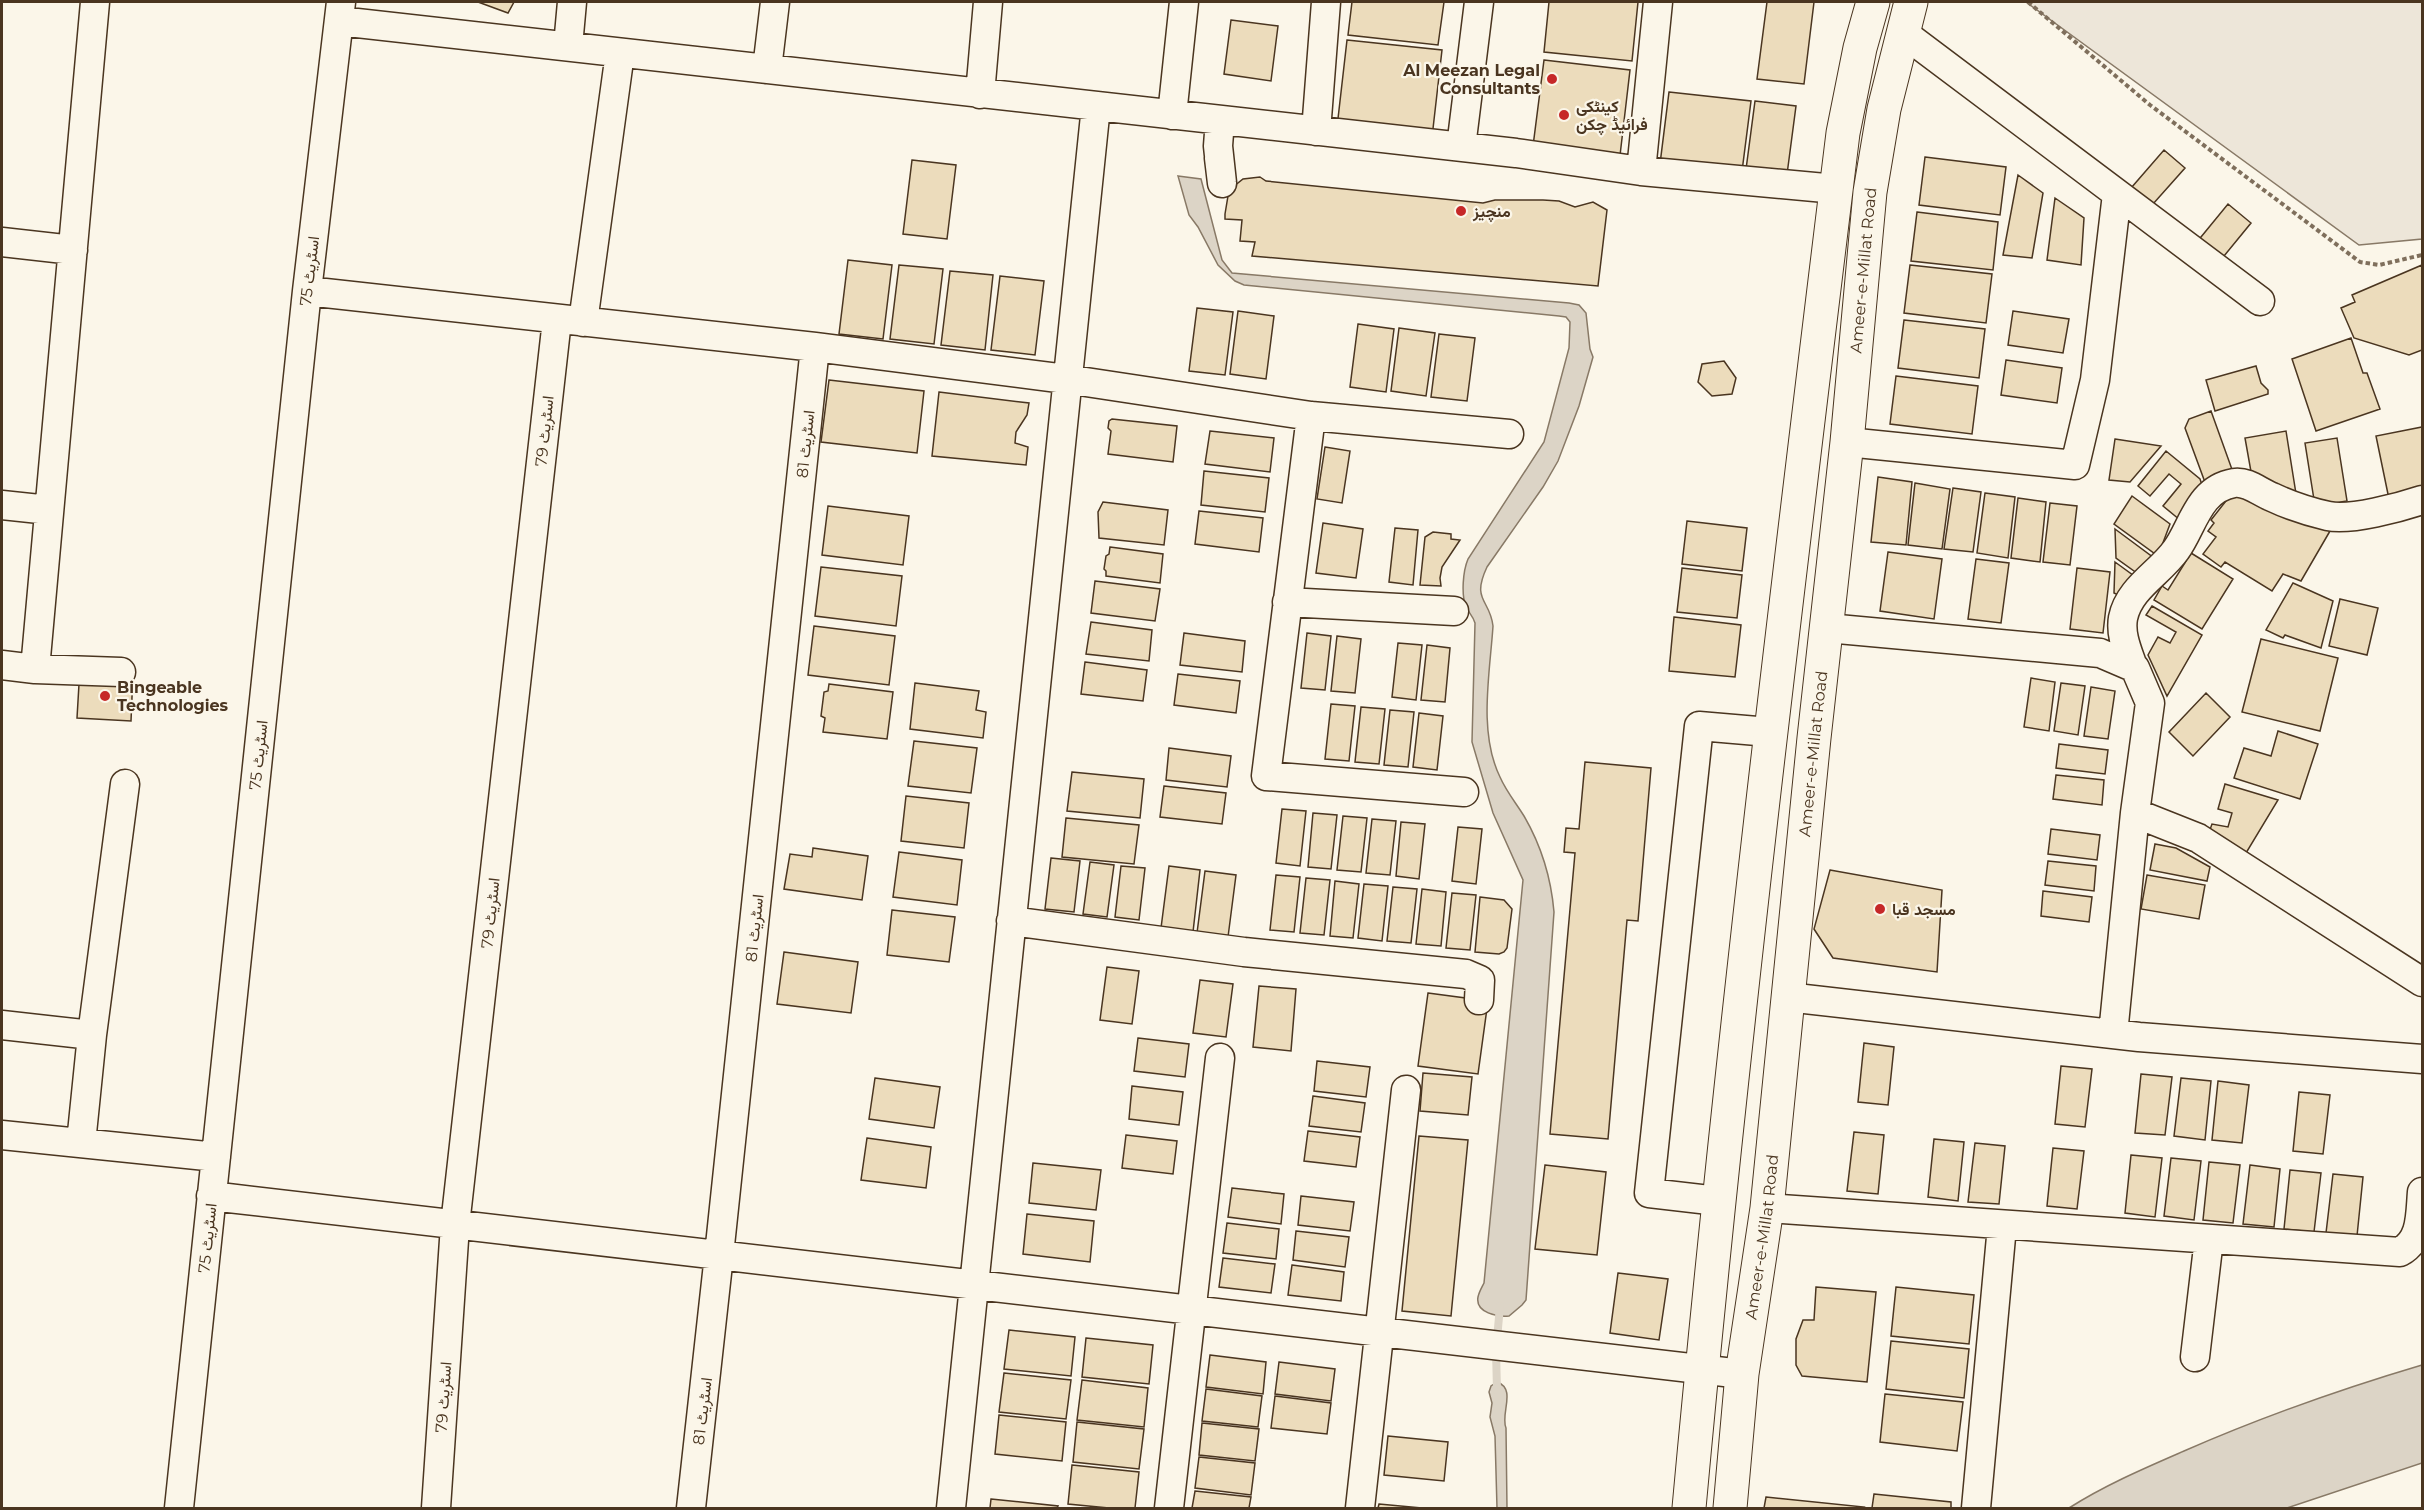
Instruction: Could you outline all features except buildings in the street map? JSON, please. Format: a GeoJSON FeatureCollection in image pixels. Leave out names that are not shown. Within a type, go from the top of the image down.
{"type":"FeatureCollection","features":[{"type":"Feature","properties":{"kind":"main road","name":"Ameer-e-Millat Road"},"geometry":{"type":"LineString","coordinates":[[1689,1509],[1718,1201],[1769,732],[1836,189],[1850,92],[1873,2]]}},
{"type":"Feature","properties":{"kind":"main road","name":"Ameer-e-Millat Road"},"geometry":{"type":"LineString","coordinates":[[1730,1509],[1742,1374],[1767,1208],[1814,738],[1847,442],[1870,192],[1884,109],[1907,17]]}},
{"type":"Feature","properties":{"kind":"main road"},"geometry":{"type":"LineString","coordinates":[[1836,189],[1870,192]]}},
{"type":"Feature","properties":{"kind":"main road"},"geometry":{"type":"LineString","coordinates":[[1769,732],[1814,738]]}},
{"type":"Feature","properties":{"kind":"street"},"geometry":{"type":"LineString","coordinates":[[35,669],[95,2]]}},
{"type":"Feature","properties":{"kind":"street"},"geometry":{"type":"LineString","coordinates":[[568,46],[572,2]]}},
{"type":"Feature","properties":{"kind":"street"},"geometry":{"type":"LineString","coordinates":[[767,69],[775,2]]}},
{"type":"Feature","properties":{"kind":"street"},"geometry":{"type":"LineString","coordinates":[[980,94],[988,2]]}},
{"type":"Feature","properties":{"kind":"street"},"geometry":{"type":"LineString","coordinates":[[1172,115],[1184,2]]}},
{"type":"Feature","properties":{"kind":"street"},"geometry":{"type":"LineString","coordinates":[[1317,131],[1326,2]]}},
{"type":"Feature","properties":{"kind":"street"},"geometry":{"type":"LineString","coordinates":[[1461,147],[1479,2]]}},
{"type":"Feature","properties":{"kind":"street"},"geometry":{"type":"LineString","coordinates":[[1641,171],[1658,2]]}},
{"type":"Feature","properties":{"kind":"street"},"geometry":{"type":"LineString","coordinates":[[340,11],[621,53],[1461,147],[1641,171],[1836,189]]}},
{"type":"Feature","properties":{"kind":"street","name":"اسٹریٹ 75"},"geometry":{"type":"LineString","coordinates":[[179,1509],[307,291],[340,11]]}},
{"type":"Feature","properties":{"kind":"street"},"geometry":{"type":"LineString","coordinates":[[1907,17],[2116,194],[2260,301]]}},
{"type":"Feature","properties":{"kind":"street","name":"اسٹریٹ 79"},"geometry":{"type":"LineString","coordinates":[[436,1509],[455,1225],[570,321],[621,53]]}},
{"type":"Feature","properties":{"kind":"street"},"geometry":{"type":"LineString","coordinates":[[951,1509],[1096,106]]}},
{"type":"Feature","properties":{"kind":"street"},"geometry":{"type":"LineString","coordinates":[[1219,158],[1220,120]]}},
{"type":"Feature","properties":{"kind":"street"},"geometry":{"type":"LineString","coordinates":[[1847,442],[2075,465],[2095,380],[2116,194]]}},
{"type":"Feature","properties":{"kind":"street"},"geometry":{"type":"LineString","coordinates":[[2,242],[73,250]]}},
{"type":"Feature","properties":{"kind":"street"},"geometry":{"type":"LineString","coordinates":[[307,291],[815,347],[1066,379],[1311,416],[1509,435]]}},
{"type":"Feature","properties":{"kind":"street","name":"اسٹریٹ 81"},"geometry":{"type":"LineString","coordinates":[[691,1509],[815,347]]}},
{"type":"Feature","properties":{"kind":"street"},"geometry":{"type":"LineString","coordinates":[[1311,416],[1266,776],[1464,792]]}},
{"type":"Feature","properties":{"kind":"street"},"geometry":{"type":"LineString","coordinates":[[2113,1034],[2135,813],[2150,703],[2133,667],[2123,632],[2123,619],[2127,607],[2136,593],[2176,551],[2196,512],[2219,489],[2228,485],[2244,483],[2272,497],[2330,517],[2372,513],[2422,500]]}},
{"type":"Feature","properties":{"kind":"street"},"geometry":{"type":"LineString","coordinates":[[2,505],[49,510]]}},
{"type":"Feature","properties":{"kind":"street"},"geometry":{"type":"LineString","coordinates":[[1287,602],[1454,612]]}},
{"type":"Feature","properties":{"kind":"street"},"geometry":{"type":"LineString","coordinates":[[1827,628],[2100,653],[2133,667]]}},
{"type":"Feature","properties":{"kind":"street"},"geometry":{"type":"LineString","coordinates":[[2,665],[35,669],[121,672]]}},
{"type":"Feature","properties":{"kind":"street"},"geometry":{"type":"LineString","coordinates":[[1718,1201],[1649,1194],[1699,726],[1769,732]]}},
{"type":"Feature","properties":{"kind":"street"},"geometry":{"type":"LineString","coordinates":[[81,1143],[92,1035],[124,784]]}},
{"type":"Feature","properties":{"kind":"street"},"geometry":{"type":"LineString","coordinates":[[2135,813],[2198,838],[2422,982]]}},
{"type":"Feature","properties":{"kind":"street"},"geometry":{"type":"LineString","coordinates":[[1011,921],[1244,952],[1466,974],[1479,980],[1479,1000]]}},
{"type":"Feature","properties":{"kind":"street"},"geometry":{"type":"LineString","coordinates":[[1787,997],[2113,1034],[2422,1059]]}},
{"type":"Feature","properties":{"kind":"street"},"geometry":{"type":"LineString","coordinates":[[2,1025],[92,1035]]}},
{"type":"Feature","properties":{"kind":"street"},"geometry":{"type":"LineString","coordinates":[[1169,1509],[1220,1058]]}},
{"type":"Feature","properties":{"kind":"street"},"geometry":{"type":"LineString","coordinates":[[1360,1509],[1406,1090]]}},
{"type":"Feature","properties":{"kind":"street"},"geometry":{"type":"LineString","coordinates":[[2,1135],[216,1156]]}},
{"type":"Feature","properties":{"kind":"street"},"geometry":{"type":"LineString","coordinates":[[1767,1208],[2400,1252],[2416,1238],[2422,1192]]}},
{"type":"Feature","properties":{"kind":"street"},"geometry":{"type":"LineString","coordinates":[[212,1196],[1742,1374]]}},
{"type":"Feature","properties":{"kind":"street"},"geometry":{"type":"LineString","coordinates":[[1976,1509],[2002,1226]]}},
{"type":"Feature","properties":{"kind":"street"},"geometry":{"type":"LineString","coordinates":[[2195,1357],[2209,1239]]}},
{"type":"Feature","properties":{"kind":"path"},"geometry":{"type":"LineString","coordinates":[[2028,2],[2150,105],[2360,262],[2379,265],[2422,255]]}},
{"type":"Feature","properties":{"kind":"shaded area"},"geometry":{"type":"Polygon","coordinates":[[[2026,2],[2422,2],[2422,239],[2359,245],[2026,2]]]}},
{"type":"Feature","properties":{"kind":"shaded area"},"geometry":{"type":"Polygon","coordinates":[[[1178,176],[1201,179],[1222,260],[1232,273],[1569,303],[1579,305],[1586,313],[1593,357],[1579,406],[1558,461],[1543,487],[1487,567],[1481,587],[1493,626],[1487,722],[1493,760],[1502,782],[1524,816],[1541,851],[1551,887],[1554,912],[1526,1300],[1509,1316],[1488,1313],[1480,1307],[1478,1297],[1484,1283],[1523,880],[1493,813],[1472,742],[1475,623],[1464,602],[1463,583],[1468,559],[1544,442],[1569,348],[1570,322],[1566,317],[1559,316],[1244,285],[1235,281],[1218,265],[1189,215],[1178,176]]]}},
{"type":"Feature","properties":{"kind":"shaded area"},"geometry":{"type":"Polygon","coordinates":[[[2422,1365],[2422,1463],[2287,1508],[2069,1508],[2125,1477],[2272,1415],[2422,1365]]]}},
{"type":"Feature","properties":{"kind":"shaded area"},"geometry":{"type":"Polygon","coordinates":[[[1497,1382],[1503,1385],[1507,1396],[1505,1422],[1507,1508],[1497,1508],[1495,1436],[1490,1417],[1492,1403],[1489,1392],[1491,1386],[1497,1382]]]}},
{"type":"Feature","properties":{"kind":"waterway"},"geometry":{"type":"LineString","coordinates":[[1497,1339],[1500,1306]]}},
{"type":"Feature","properties":{"kind":"waterway"},"geometry":{"type":"LineString","coordinates":[[1496,1351],[1497,1390]]}},
{"type":"Feature","properties":{"kind":"place","name":"Al Meezan Legal Consultants"},"geometry":{"type":"Point","coordinates":[1552,79]}},
{"type":"Feature","properties":{"kind":"place","name":"کینٹکی فرائیڈ چکن"},"geometry":{"type":"Point","coordinates":[1564,115]}},
{"type":"Feature","properties":{"kind":"place","name":"منچیز"},"geometry":{"type":"Point","coordinates":[1461,211]}},
{"type":"Feature","properties":{"kind":"place","name":"Bingeable Technologies"},"geometry":{"type":"Point","coordinates":[105,696]}},
{"type":"Feature","properties":{"kind":"place","name":"مسجد قبا"},"geometry":{"type":"Point","coordinates":[1880,909]}}]}
